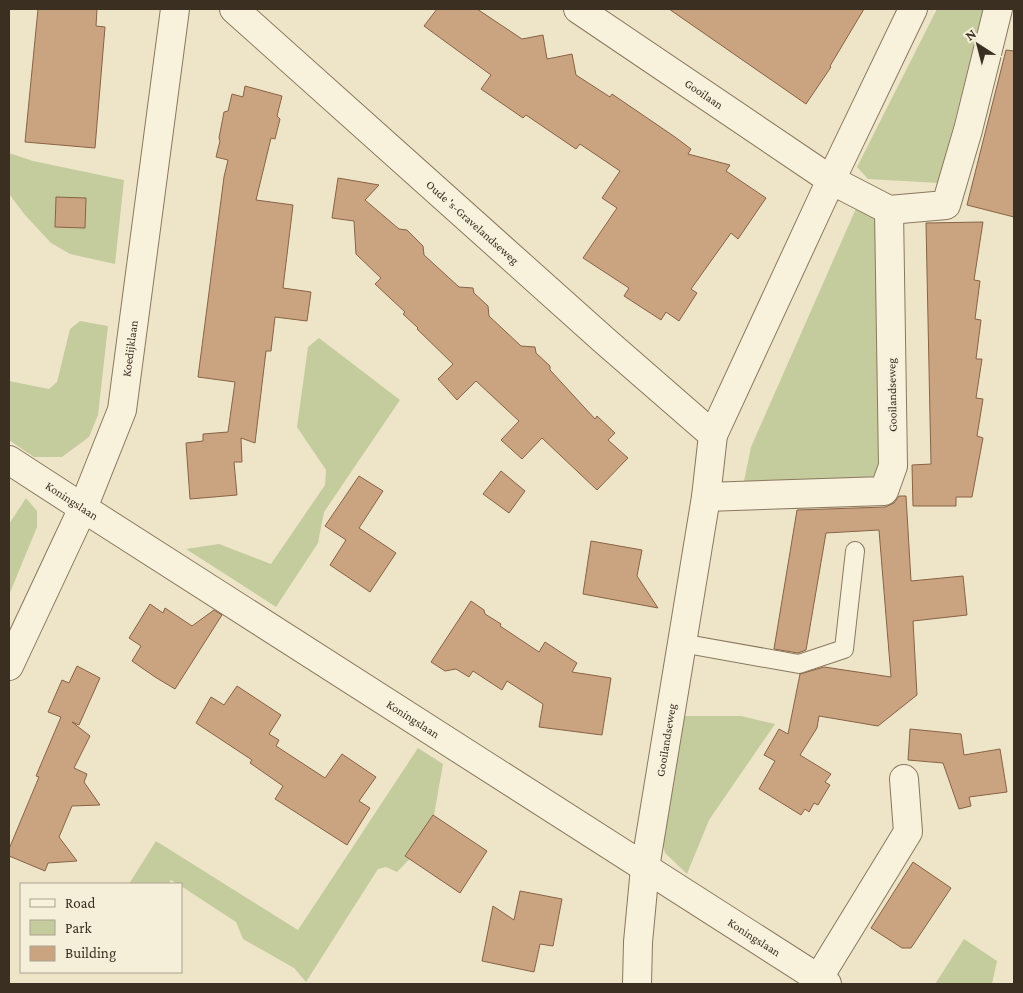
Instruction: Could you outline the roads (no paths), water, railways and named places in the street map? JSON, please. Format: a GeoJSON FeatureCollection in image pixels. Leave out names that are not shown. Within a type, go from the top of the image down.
{"type":"FeatureCollection","features":[{"type":"Feature","properties":{"kind":"street","name":"Koedijklaan"},"geometry":{"type":"LineString","coordinates":[[9,666],[82,508],[122,410],[175,9]]}},
{"type":"Feature","properties":{"kind":"street","name":"Oude 's-Gravelandseweg"},"geometry":{"type":"LineString","coordinates":[[234,9],[605,341],[713,435]]}},
{"type":"Feature","properties":{"kind":"street","name":"Gooilaan"},"geometry":{"type":"LineString","coordinates":[[578,9],[831,180]]}},
{"type":"Feature","properties":{"kind":"street","name":"Gooilandseweg"},"geometry":{"type":"LineString","coordinates":[[637,984],[638,942],[645,868],[706,497],[713,435],[831,180],[913,9]]}},
{"type":"Feature","properties":{"kind":"street"},"geometry":{"type":"LineString","coordinates":[[831,180],[889,210],[946,205],[968,130],[998,9]]}},
{"type":"Feature","properties":{"kind":"street","name":"Gooilandseweg"},"geometry":{"type":"LineString","coordinates":[[706,497],[884,491],[893,466],[889,210]]}},
{"type":"Feature","properties":{"kind":"street","name":"Koningslaan"},"geometry":{"type":"LineString","coordinates":[[9,460],[822,982],[908,832],[904,779]]}},
{"type":"Feature","properties":{"kind":"lane"},"geometry":{"type":"LineString","coordinates":[[681,643],[799,664],[844,650],[854,551]]}}]}
